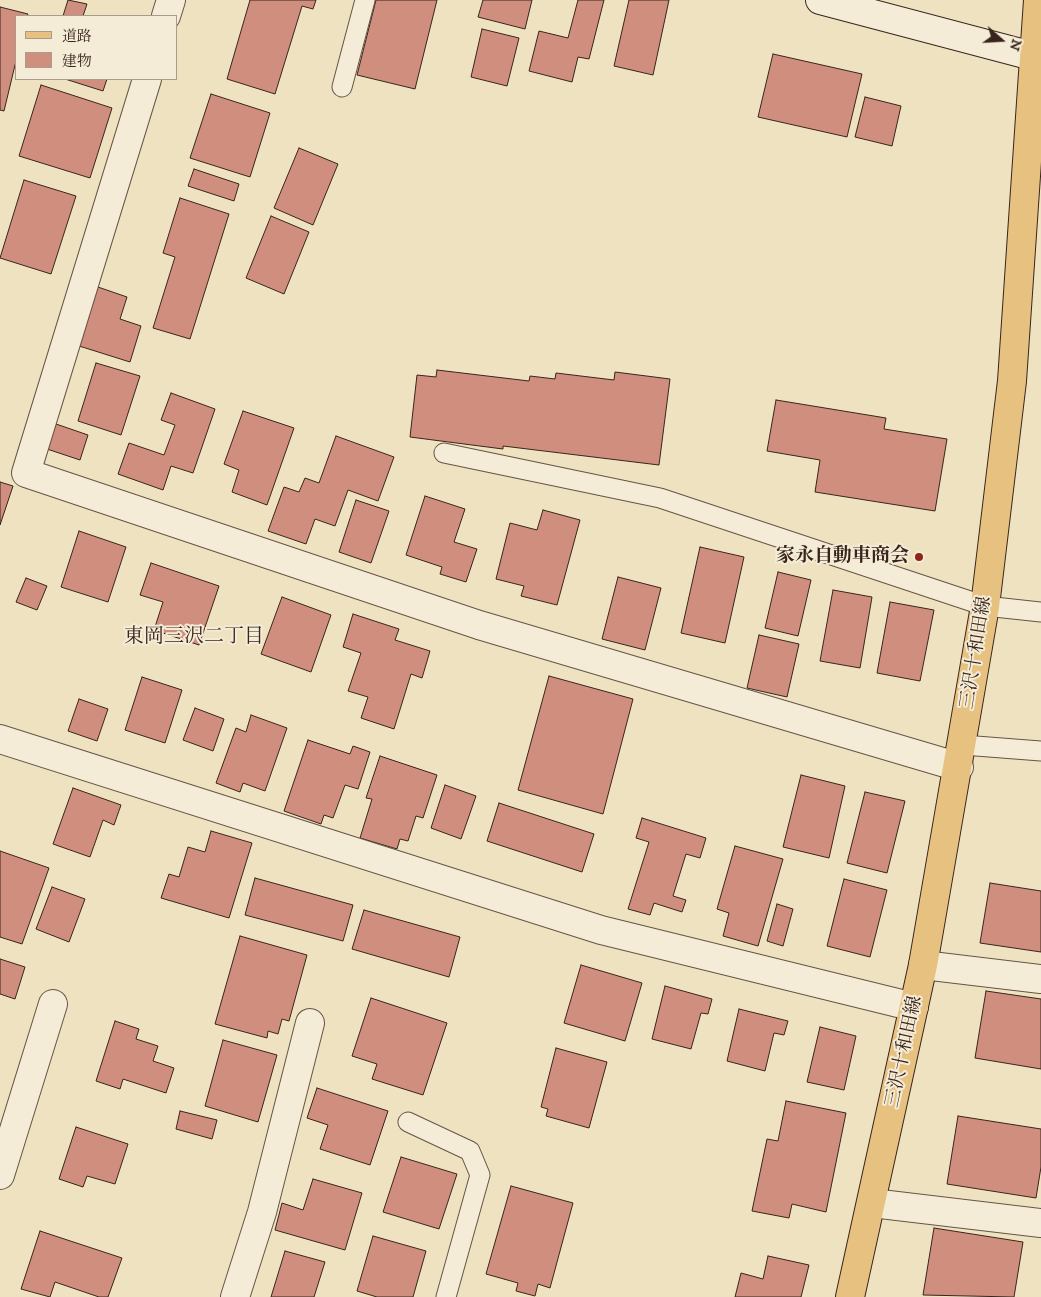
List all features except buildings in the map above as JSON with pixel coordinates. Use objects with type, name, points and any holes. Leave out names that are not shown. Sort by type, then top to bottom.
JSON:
[{"type":"main road","name":"三沢十和田線","points":[[850,1297],[923,965],[986,606],[1012,381],[1035,136],[1038,0]]},
{"type":"street","points":[[166,15],[172,0]]},
{"type":"street","points":[[820,0],[1036,57]]},
{"type":"street","points":[[147,80],[26,473],[479,625],[961,756]]},
{"type":"street","points":[[0,739],[601,930],[914,1007]]},
{"type":"street","points":[[923,965],[1041,980]]},
{"type":"street","points":[[0,1175],[53,1004]]},
{"type":"street","points":[[235,1297],[262,1212],[310,1023]]},
{"type":"street","points":[[872,1203],[1041,1223]]},
{"type":"lane","points":[[342,87],[364,0]]},
{"type":"lane","points":[[444,453],[660,498],[986,606],[1041,612]]},
{"type":"lane","points":[[961,756],[1041,751]]},
{"type":"lane","points":[[408,1122],[470,1151],[480,1175],[446,1297]]},
{"type":"place","name":"家永自動車商会","points":[[919,557]]},
{"type":"district","name":"東岡三沢二丁目","points":[[194,638]]}]
